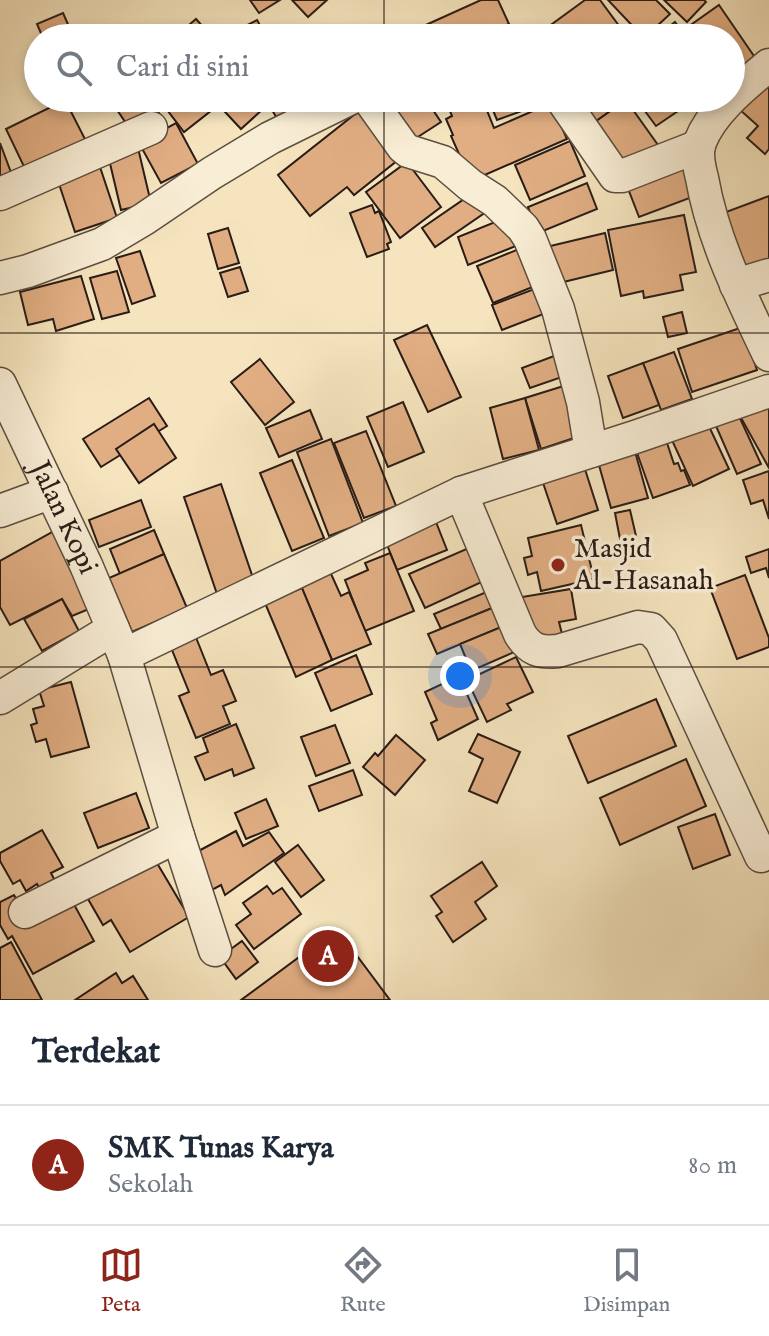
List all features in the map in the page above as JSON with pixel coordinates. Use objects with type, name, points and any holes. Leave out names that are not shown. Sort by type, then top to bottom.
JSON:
[{"type":"street","points":[[745,87],[769,65]]},
{"type":"street","points":[[0,278],[102,244],[270,138],[323,112]]},
{"type":"street","points":[[378,112],[403,147],[443,162],[495,201],[530,239],[558,309],[583,402],[591,451]]},
{"type":"street","points":[[571,112],[615,176],[699,146]]},
{"type":"street","points":[[720,112],[699,146],[698,159],[707,204],[736,285],[769,355]]},
{"type":"street","points":[[0,194],[151,128]]},
{"type":"street","points":[[736,285],[769,275]]},
{"type":"street","name":"Jalan Kopi","points":[[0,384],[86,565],[118,642],[215,950]]},
{"type":"street","points":[[0,698],[118,642],[461,493],[769,391]]},
{"type":"street","points":[[0,511],[52,492]]},
{"type":"street","points":[[461,493],[520,634],[535,650],[558,651],[638,627],[651,629],[661,640],[761,856]]},
{"type":"street","points":[[25,912],[178,836]]},
{"type":"building","points":[[250,0],[280,0],[259,13]]},
{"type":"building","points":[[292,0],[327,0],[308,17]]},
{"type":"building","points":[[481,0],[498,0],[509,24],[428,24]]},
{"type":"building","points":[[585,0],[600,0],[618,24],[552,24]]},
{"type":"building","points":[[608,0],[656,0],[670,14],[659,24],[631,24]]},
{"type":"building","points":[[664,0],[704,0],[706,2],[687,22]]},
{"type":"building","points":[[719,5],[732,24],[692,24]]},
{"type":"building","points":[[63,13],[68,24],[37,24]]},
{"type":"building","points":[[745,43],[756,59],[745,67]]},
{"type":"building","points":[[763,82],[769,88],[769,149],[765,154],[747,138],[758,126],[742,112],[745,112],[745,102]]},
{"type":"building","points":[[41,112],[71,112],[88,145],[28,175],[6,129]]},
{"type":"building","points":[[118,112],[159,113],[132,132]]},
{"type":"building","points":[[169,112],[209,112],[184,132]]},
{"type":"building","points":[[225,112],[260,112],[241,129]]},
{"type":"building","points":[[273,112],[304,112],[281,125]]},
{"type":"building","points":[[358,112],[368,112],[403,156],[354,195],[347,187],[310,216],[278,175]]},
{"type":"building","points":[[385,112],[434,112],[441,122],[407,144]]},
{"type":"building","points":[[450,112],[488,112],[494,128],[530,112],[555,112],[567,139],[471,181],[446,119],[452,116]]},
{"type":"building","points":[[494,112],[519,112],[497,120]]},
{"type":"building","points":[[574,112],[609,112],[585,129]]},
{"type":"building","points":[[609,112],[635,112],[658,145],[617,174],[585,129]]},
{"type":"building","points":[[646,112],[677,112],[656,126]]},
{"type":"building","points":[[176,123],[198,164],[161,183],[139,143]]},
{"type":"building","points":[[570,141],[585,176],[530,200],[515,165]]},
{"type":"building","points":[[0,143],[16,186],[0,192]]},
{"type":"building","points":[[138,148],[151,203],[121,210],[108,155]]},
{"type":"building","points":[[680,157],[695,196],[639,217],[624,178]]},
{"type":"building","points":[[98,161],[117,218],[75,232],[56,175]]},
{"type":"building","points":[[407,162],[441,207],[400,238],[366,192]]},
{"type":"building","points":[[587,183],[597,209],[538,233],[528,207]]},
{"type":"building","points":[[473,193],[486,212],[435,247],[422,228]]},
{"type":"building","points":[[769,196],[769,262],[739,273],[718,215]]},
{"type":"building","points":[[372,205],[375,213],[379,211],[391,242],[387,244],[389,249],[367,257],[350,213]]},
{"type":"building","points":[[684,215],[696,272],[680,275],[683,290],[644,298],[643,291],[621,296],[608,230]]},
{"type":"building","points":[[505,218],[516,246],[468,265],[458,237]]},
{"type":"building","points":[[228,228],[239,263],[218,269],[208,234]]},
{"type":"building","points":[[605,233],[613,270],[551,285],[542,248]]},
{"type":"building","points":[[529,245],[545,282],[493,303],[477,266]]},
{"type":"building","points":[[140,251],[155,296],[132,304],[116,258]]},
{"type":"building","points":[[240,267],[248,291],[228,297],[220,273]]},
{"type":"building","points":[[117,271],[129,312],[102,319],[90,278]]},
{"type":"building","points":[[81,276],[94,319],[56,331],[53,319],[28,325],[20,292]]},
{"type":"building","points":[[545,285],[554,310],[502,330],[492,305]]},
{"type":"building","points":[[682,312],[687,333],[668,337],[663,317]]},
{"type":"building","points":[[427,325],[461,397],[428,412],[394,340]]},
{"type":"building","points":[[743,327],[757,370],[692,392],[678,349]]},
{"type":"building","points":[[674,352],[692,399],[661,410],[643,363]]},
{"type":"building","points":[[554,356],[562,377],[530,388],[522,368]]},
{"type":"building","points":[[260,359],[294,402],[265,425],[231,382]]},
{"type":"building","points":[[643,363],[659,405],[623,418],[608,376]]},
{"type":"building","points":[[570,384],[586,434],[541,449],[525,398]]},
{"type":"building","points":[[149,398],[167,426],[101,467],[83,439]]},
{"type":"building","points":[[525,398],[539,450],[503,459],[490,408]]},
{"type":"building","points":[[769,400],[769,468],[740,416]]},
{"type":"building","points":[[403,402],[424,452],[388,467],[367,417]]},
{"type":"building","points":[[310,410],[322,439],[279,457],[266,428]]},
{"type":"building","points":[[739,416],[761,464],[737,474],[716,426]]},
{"type":"building","points":[[707,422],[729,469],[693,486],[671,438]]},
{"type":"building","points":[[154,424],[176,458],[139,483],[116,449]]},
{"type":"building","points":[[366,431],[396,506],[364,518],[334,443]]},
{"type":"building","points":[[331,439],[363,523],[329,536],[297,452]]},
{"type":"building","points":[[666,440],[674,464],[678,463],[681,471],[684,470],[690,485],[653,498],[636,450]]},
{"type":"building","points":[[634,448],[648,498],[611,508],[597,458]]},
{"type":"building","points":[[292,460],[324,538],[292,551],[260,473]]},
{"type":"building","points":[[583,463],[598,510],[557,524],[541,477]]},
{"type":"building","points":[[769,471],[769,519],[763,500],[751,504],[743,480]]},
{"type":"building","points":[[221,484],[254,581],[217,594],[184,497]]},
{"type":"building","points":[[141,500],[151,527],[99,547],[89,520]]},
{"type":"building","points":[[630,510],[636,536],[620,539],[615,513]]},
{"type":"building","points":[[434,517],[447,550],[397,570],[384,537]]},
{"type":"building","name":"Masjid Al-Hasanah","points":[[581,525],[594,579],[541,591],[537,572],[528,575],[524,558],[532,556],[528,538]]},
{"type":"building","points":[[56,530],[89,609],[72,616],[62,599],[10,625],[0,607],[0,561]]},
{"type":"building","points":[[154,530],[164,554],[120,574],[110,549]]},
{"type":"building","points":[[471,547],[486,580],[425,608],[409,574]]},
{"type":"building","points":[[769,549],[769,578],[766,568],[751,573],[746,557]]},
{"type":"building","points":[[390,553],[414,611],[365,631],[345,580],[368,570],[365,563]]},
{"type":"building","points":[[164,554],[187,608],[132,632],[109,578]]},
{"type":"building","points":[[327,565],[341,596],[349,592],[371,644],[332,660],[297,577]]},
{"type":"building","points":[[745,575],[769,638],[769,647],[737,659],[710,588]]},
{"type":"building","points":[[302,588],[332,660],[296,677],[265,603]]},
{"type":"building","points":[[496,588],[502,604],[441,629],[434,614]]},
{"type":"building","points":[[571,589],[576,619],[559,622],[563,638],[535,644],[516,598]]},
{"type":"building","points":[[62,599],[79,631],[42,651],[24,619]]},
{"type":"building","points":[[502,604],[511,623],[437,654],[428,634]]},
{"type":"building","points":[[511,623],[521,649],[471,671],[460,644]]},
{"type":"building","points":[[195,635],[211,675],[223,670],[236,701],[223,706],[230,724],[196,738],[179,696],[189,692],[170,645]]},
{"type":"building","points":[[356,655],[372,694],[331,711],[315,673]]},
{"type":"building","points":[[516,657],[533,692],[507,704],[511,710],[487,722],[467,680]]},
{"type":"building","points":[[459,676],[478,719],[438,740],[431,723],[437,720],[425,692]]},
{"type":"building","points":[[71,682],[89,747],[51,757],[46,739],[36,742],[31,725],[37,723],[33,709],[44,706],[39,690]]},
{"type":"building","points":[[656,699],[676,746],[588,783],[568,736]]},
{"type":"building","points":[[236,724],[254,768],[234,776],[232,769],[205,780],[195,757],[208,752],[203,738]]},
{"type":"building","points":[[335,725],[350,763],[316,776],[301,737]]},
{"type":"building","points":[[478,734],[520,752],[497,803],[469,791],[483,759],[469,752]]},
{"type":"building","points":[[396,735],[425,760],[395,795],[363,767],[375,753],[378,756]]},
{"type":"building","points":[[686,759],[706,806],[620,845],[600,798]]},
{"type":"building","points":[[353,770],[362,795],[319,811],[309,786]]},
{"type":"building","points":[[136,793],[149,828],[98,848],[84,813]]},
{"type":"building","points":[[266,799],[278,826],[246,839],[235,813]]},
{"type":"building","points":[[715,814],[730,855],[693,869],[678,827]]},
{"type":"building","points":[[42,830],[63,867],[51,873],[58,887],[43,895],[37,884],[26,891],[20,880],[13,884],[0,861],[0,853]]},
{"type":"building","points":[[236,831],[243,846],[269,832],[284,853],[225,895],[221,885],[210,891],[191,855]]},
{"type":"building","points":[[298,845],[324,880],[301,897],[275,862]]},
{"type":"building","points":[[151,853],[189,917],[130,952],[111,920],[103,925],[84,892]]},
{"type":"building","points":[[482,862],[497,886],[475,902],[486,919],[453,942],[436,916],[442,912],[431,896]]},
{"type":"building","points":[[267,886],[273,894],[282,888],[301,914],[254,949],[236,925],[251,914],[243,903]]},
{"type":"building","points":[[14,895],[28,920],[70,897],[94,941],[33,974],[12,936],[8,939],[0,925],[0,902]]},
{"type":"building","points":[[337,929],[390,1000],[241,1000]]},
{"type":"building","points":[[242,941],[258,962],[236,979],[220,957]]},
{"type":"building","points":[[11,942],[42,1000],[0,1000],[0,948]]},
{"type":"building","points":[[116,973],[122,983],[133,976],[148,1000],[75,1000]]},
{"type":"place","name":"Masjid Al-Hasanah","points":[[558,565]]},
{"type":"place","name":"SMK Tunas Karya","points":[[328,956]]}]
